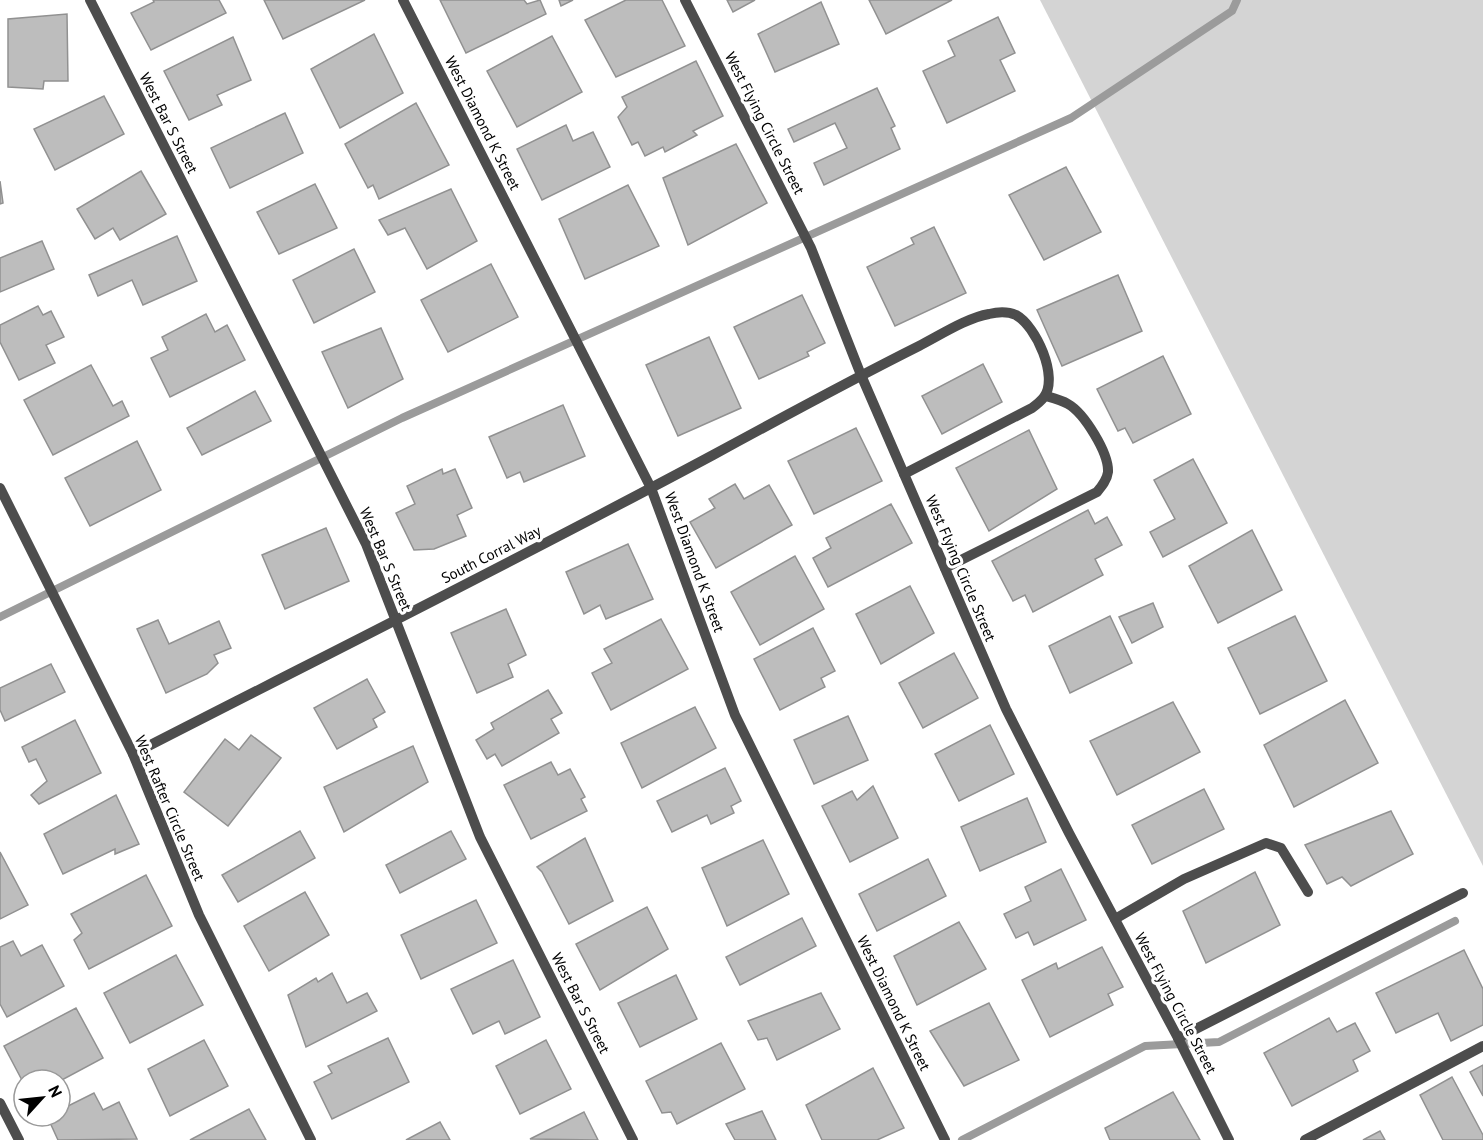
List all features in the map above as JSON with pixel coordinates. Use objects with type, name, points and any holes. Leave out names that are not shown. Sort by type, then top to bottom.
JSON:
[{"type":"street","name":"West Bar S Street","points":[[90,0],[366,544],[480,837],[633,1140]]},
{"type":"street","name":"West Diamond K Street","points":[[404,0],[651,488],[735,715],[945,1140]]},
{"type":"street","name":"West Flying Circle Street","points":[[685,0],[811,248],[861,375],[1006,709],[1229,1140]]},
{"type":"street","name":"South Corral Way","points":[[132,754],[395,621],[651,488],[861,375],[984,314],[1000,312],[1015,315],[1028,325],[1044,355],[1050,375],[1046,396]]},
{"type":"street","points":[[904,474],[1032,408],[1046,396],[1070,404],[1083,417],[1106,460],[1108,472],[1105,482],[1097,492],[945,568]]},
{"type":"street","name":"West Rafter Circle Street","points":[[0,488],[132,754],[199,915],[311,1140]]},
{"type":"street","points":[[1115,920],[1184,879],[1266,843],[1281,848],[1308,892]]},
{"type":"street","points":[[1178,1038],[1463,893]]},
{"type":"street","points":[[1305,1140],[1483,1046]]},
{"type":"street","points":[[0,1103],[19,1140]]},
{"type":"shaded area","points":[[1040,0],[1483,0],[1483,866]]},
{"type":"building","points":[[153,0],[219,0],[226,13],[151,50],[131,13],[154,2]]},
{"type":"building","points":[[264,0],[365,0],[283,39]]},
{"type":"building","points":[[440,0],[524,0],[527,4],[540,0],[546,14],[466,53]]},
{"type":"building","points":[[559,0],[573,0],[561,6]]},
{"type":"building","points":[[626,0],[662,0],[685,46],[616,77],[585,20]]},
{"type":"building","points":[[727,0],[755,0],[733,12]]},
{"type":"building","points":[[869,0],[952,0],[886,34]]},
{"type":"building","points":[[821,2],[839,44],[775,72],[758,34]]},
{"type":"building","points":[[67,14],[68,81],[44,81],[43,89],[8,87],[8,19]]},
{"type":"building","points":[[998,17],[1015,53],[1000,60],[1015,91],[947,123],[923,71],[955,56],[948,41]]},
{"type":"building","points":[[374,34],[403,93],[340,128],[311,69]]},
{"type":"building","points":[[552,36],[582,92],[517,127],[487,71]]},
{"type":"building","points":[[233,37],[251,80],[217,95],[222,105],[189,120],[164,71]]},
{"type":"building","points":[[696,61],[723,116],[693,131],[697,135],[665,152],[663,147],[645,156],[638,142],[632,145],[618,117],[627,107],[622,97]]},
{"type":"building","points":[[877,88],[895,126],[891,128],[900,149],[824,185],[814,163],[847,148],[835,123],[794,142],[788,129]]},
{"type":"building","points":[[104,96],[124,134],[55,170],[34,129]]},
{"type":"building","points":[[416,103],[449,165],[379,199],[373,185],[368,188],[345,144]]},
{"type":"building","points":[[285,113],[303,153],[230,188],[211,148]]},
{"type":"building","points":[[566,125],[573,141],[593,132],[610,167],[542,200],[517,149]]},
{"type":"building","points":[[736,144],[767,203],[688,245],[663,178]]},
{"type":"building","points":[[1066,167],[1101,232],[1044,260],[1009,195]]},
{"type":"building","points":[[141,171],[166,214],[120,240],[113,228],[95,239],[77,209]]},
{"type":"building","points":[[0,181],[3,203],[0,204]]},
{"type":"building","points":[[315,184],[337,228],[279,254],[257,212]]},
{"type":"building","points":[[628,185],[659,246],[585,279],[559,219]]},
{"type":"building","points":[[451,189],[477,241],[427,269],[405,228],[388,235],[379,220]]},
{"type":"building","points":[[934,227],[966,293],[895,326],[867,267],[914,244],[911,238]]},
{"type":"building","points":[[177,236],[197,281],[143,305],[132,280],[98,296],[89,275]]},
{"type":"building","points":[[42,241],[54,269],[0,292],[0,258]]},
{"type":"building","points":[[354,249],[375,292],[314,323],[293,280]]},
{"type":"building","points":[[491,264],[518,317],[448,352],[421,300]]},
{"type":"building","points":[[1118,275],[1142,331],[1062,366],[1037,310]]},
{"type":"building","points":[[802,295],[825,343],[807,352],[809,356],[759,379],[734,327]]},
{"type":"building","points":[[38,306],[43,315],[51,311],[64,337],[46,345],[55,363],[19,380],[0,342],[0,325]]},
{"type":"building","points":[[206,314],[215,332],[227,325],[245,360],[170,397],[151,358],[168,350],[162,337]]},
{"type":"building","points":[[381,328],[403,379],[348,408],[322,352]]},
{"type":"building","points":[[709,337],[741,408],[678,436],[646,365]]},
{"type":"building","points":[[1163,356],[1191,414],[1133,443],[1125,428],[1118,431],[1097,389]]},
{"type":"building","points":[[983,364],[1002,402],[942,434],[922,396]]},
{"type":"building","points":[[91,365],[113,406],[122,401],[129,416],[53,455],[24,400]]},
{"type":"building","points":[[255,391],[271,421],[202,455],[187,428]]},
{"type":"building","points":[[563,405],[585,456],[524,482],[520,472],[507,478],[489,437]]},
{"type":"building","points":[[856,428],[882,481],[814,514],[788,461]]},
{"type":"building","points":[[1029,430],[1057,489],[989,531],[956,468]]},
{"type":"building","points":[[137,441],[161,490],[90,526],[65,478]]},
{"type":"building","points":[[1193,459],[1227,523],[1163,557],[1150,532],[1175,519],[1154,480]]},
{"type":"building","points":[[442,469],[443,474],[455,469],[472,508],[457,515],[466,536],[434,549],[414,550],[396,513],[415,504],[407,486]]},
{"type":"building","points":[[735,484],[744,499],[769,485],[792,525],[716,568],[690,522],[715,508],[709,499]]},
{"type":"building","points":[[891,504],[912,543],[828,587],[813,558],[831,548],[826,538]]},
{"type":"building","points":[[1088,510],[1095,524],[1107,517],[1122,545],[1095,559],[1103,575],[1033,612],[1025,595],[1013,601],[992,561]]},
{"type":"building","points":[[326,528],[349,581],[285,609],[262,555]]},
{"type":"building","points":[[1252,530],[1282,590],[1218,623],[1189,566]]},
{"type":"building","points":[[628,544],[653,599],[606,619],[600,605],[584,614],[566,572]]},
{"type":"building","points":[[795,556],[824,609],[760,645],[731,592]]},
{"type":"building","points":[[910,586],[934,633],[881,664],[856,614]]},
{"type":"building","points":[[1153,603],[1163,627],[1132,643],[1119,617]]},
{"type":"building","points":[[506,609],[526,655],[508,664],[513,677],[477,693],[451,633]]},
{"type":"building","points":[[1110,616],[1132,663],[1070,693],[1049,646]]},
{"type":"building","points":[[1295,616],[1327,681],[1260,714],[1228,648]]},
{"type":"building","points":[[661,619],[688,669],[611,710],[592,673],[612,663],[604,649]]},
{"type":"building","points":[[158,620],[169,644],[219,621],[231,648],[214,655],[218,663],[207,674],[166,693],[137,629]]},
{"type":"building","points":[[813,628],[835,671],[821,678],[825,687],[780,710],[754,659]]},
{"type":"building","points":[[954,653],[978,698],[923,728],[899,683]]},
{"type":"building","points":[[51,664],[65,692],[5,721],[0,710],[0,688]]},
{"type":"building","points":[[367,679],[385,712],[373,719],[377,727],[337,749],[314,708]]},
{"type":"building","points":[[548,690],[562,713],[551,719],[559,733],[502,766],[495,754],[487,759],[476,740],[494,729],[491,723]]},
{"type":"building","points":[[1345,700],[1378,763],[1294,807],[1264,745]]},
{"type":"building","points":[[1173,702],[1200,752],[1117,795],[1090,741]]},
{"type":"building","points":[[695,707],[716,748],[642,788],[621,743]]},
{"type":"building","points":[[848,716],[868,760],[814,784],[794,740]]},
{"type":"building","points":[[75,720],[101,773],[39,804],[31,795],[47,781],[36,759],[29,762],[22,747]]},
{"type":"building","points":[[990,725],[1014,774],[959,801],[935,754]]},
{"type":"building","points":[[251,735],[281,758],[228,826],[184,792],[225,739],[239,750]]},
{"type":"building","points":[[413,746],[428,782],[344,832],[324,787]]},
{"type":"building","points":[[551,762],[558,775],[570,769],[585,797],[581,799],[587,811],[531,839],[504,785]]},
{"type":"building","points":[[725,768],[741,801],[731,806],[734,813],[711,824],[707,815],[672,832],[657,801]]},
{"type":"building","points":[[873,786],[898,838],[850,862],[822,806],[852,791],[857,800]]},
{"type":"building","points":[[1204,789],[1224,829],[1152,864],[1132,825]]},
{"type":"building","points":[[116,795],[139,844],[115,854],[115,849],[63,874],[44,834]]},
{"type":"building","points":[[1027,798],[1046,842],[980,871],[961,827]]},
{"type":"building","points":[[1391,811],[1413,854],[1351,886],[1342,877],[1327,884],[1305,845]]},
{"type":"building","points":[[300,831],[315,858],[238,902],[222,875]]},
{"type":"building","points":[[451,831],[466,859],[400,893],[386,865]]},
{"type":"building","points":[[585,838],[613,901],[569,924],[542,872],[537,867]]},
{"type":"building","points":[[763,840],[789,894],[727,926],[702,868]]},
{"type":"building","points":[[0,852],[28,905],[0,919]]},
{"type":"building","points":[[928,859],[946,896],[877,931],[859,894]]},
{"type":"building","points":[[1061,869],[1086,920],[1034,945],[1028,932],[1016,938],[1004,914],[1031,901],[1025,887]]},
{"type":"building","points":[[1255,872],[1280,925],[1206,963],[1183,911]]},
{"type":"building","points":[[146,875],[172,926],[89,969],[74,940],[82,933],[71,914]]},
{"type":"building","points":[[305,892],[329,935],[269,971],[244,926]]},
{"type":"building","points":[[476,900],[497,943],[421,979],[401,935]]},
{"type":"building","points":[[647,907],[668,949],[600,990],[576,944]]},
{"type":"building","points":[[802,918],[816,946],[740,985],[726,957]]},
{"type":"building","points":[[959,922],[986,969],[917,1005],[894,956]]},
{"type":"building","points":[[13,941],[21,956],[42,945],[64,986],[7,1017],[0,1004],[0,947]]},
{"type":"building","points":[[1102,947],[1123,987],[1108,994],[1113,1005],[1050,1037],[1022,980],[1056,963],[1058,969]]},
{"type":"building","points":[[1464,950],[1483,989],[1483,1025],[1451,1041],[1438,1013],[1396,1033],[1376,993]]},
{"type":"building","points":[[176,955],[203,1005],[130,1043],[104,993]]},
{"type":"building","points":[[513,960],[540,1017],[505,1034],[499,1021],[473,1034],[451,989]]},
{"type":"building","points":[[332,973],[347,1003],[367,993],[377,1011],[306,1047],[288,995],[316,978],[318,982]]},
{"type":"building","points":[[676,975],[697,1019],[640,1047],[618,1003]]},
{"type":"building","points":[[821,993],[840,1029],[777,1060],[767,1038],[758,1040],[748,1021]]},
{"type":"building","points":[[989,1003],[1019,1060],[964,1086],[930,1031]]},
{"type":"building","points":[[76,1008],[103,1058],[72,1075],[72,1068],[16,1068],[4,1046]]},
{"type":"building","points":[[1329,1018],[1337,1032],[1355,1023],[1370,1051],[1353,1060],[1358,1071],[1292,1106],[1264,1053]]},
{"type":"building","points":[[388,1038],[409,1082],[332,1119],[314,1082],[332,1073],[328,1066]]},
{"type":"building","points":[[204,1040],[228,1086],[170,1116],[148,1069]]},
{"type":"building","points":[[546,1040],[571,1089],[520,1114],[496,1066]]},
{"type":"building","points":[[721,1043],[745,1089],[677,1124],[671,1112],[662,1113],[646,1081]]},
{"type":"building","points":[[1483,1065],[1483,1096],[1470,1072]]},
{"type":"building","points":[[873,1068],[904,1128],[877,1140],[822,1140],[806,1105]]},
{"type":"building","points":[[1452,1077],[1483,1135],[1483,1140],[1443,1140],[1420,1095]]},
{"type":"building","points":[[1173,1092],[1200,1140],[1110,1140],[1105,1128]]},
{"type":"building","points":[[94,1093],[103,1110],[119,1102],[137,1139],[58,1140],[52,1128],[72,1128],[72,1104]]},
{"type":"building","points":[[249,1109],[266,1140],[190,1140]]},
{"type":"building","points":[[762,1111],[776,1140],[735,1140],[726,1124]]},
{"type":"building","points":[[584,1112],[598,1140],[530,1139]]},
{"type":"building","points":[[440,1122],[450,1140],[406,1140]]},
{"type":"building","points":[[1380,1131],[1385,1140],[1363,1140]]},
{"type":"waterway","points":[[0,617],[402,418],[1071,118],[1232,11],[1237,0]]},
{"type":"waterway","points":[[962,1140],[1145,1046],[1219,1042],[1455,921]]}]
